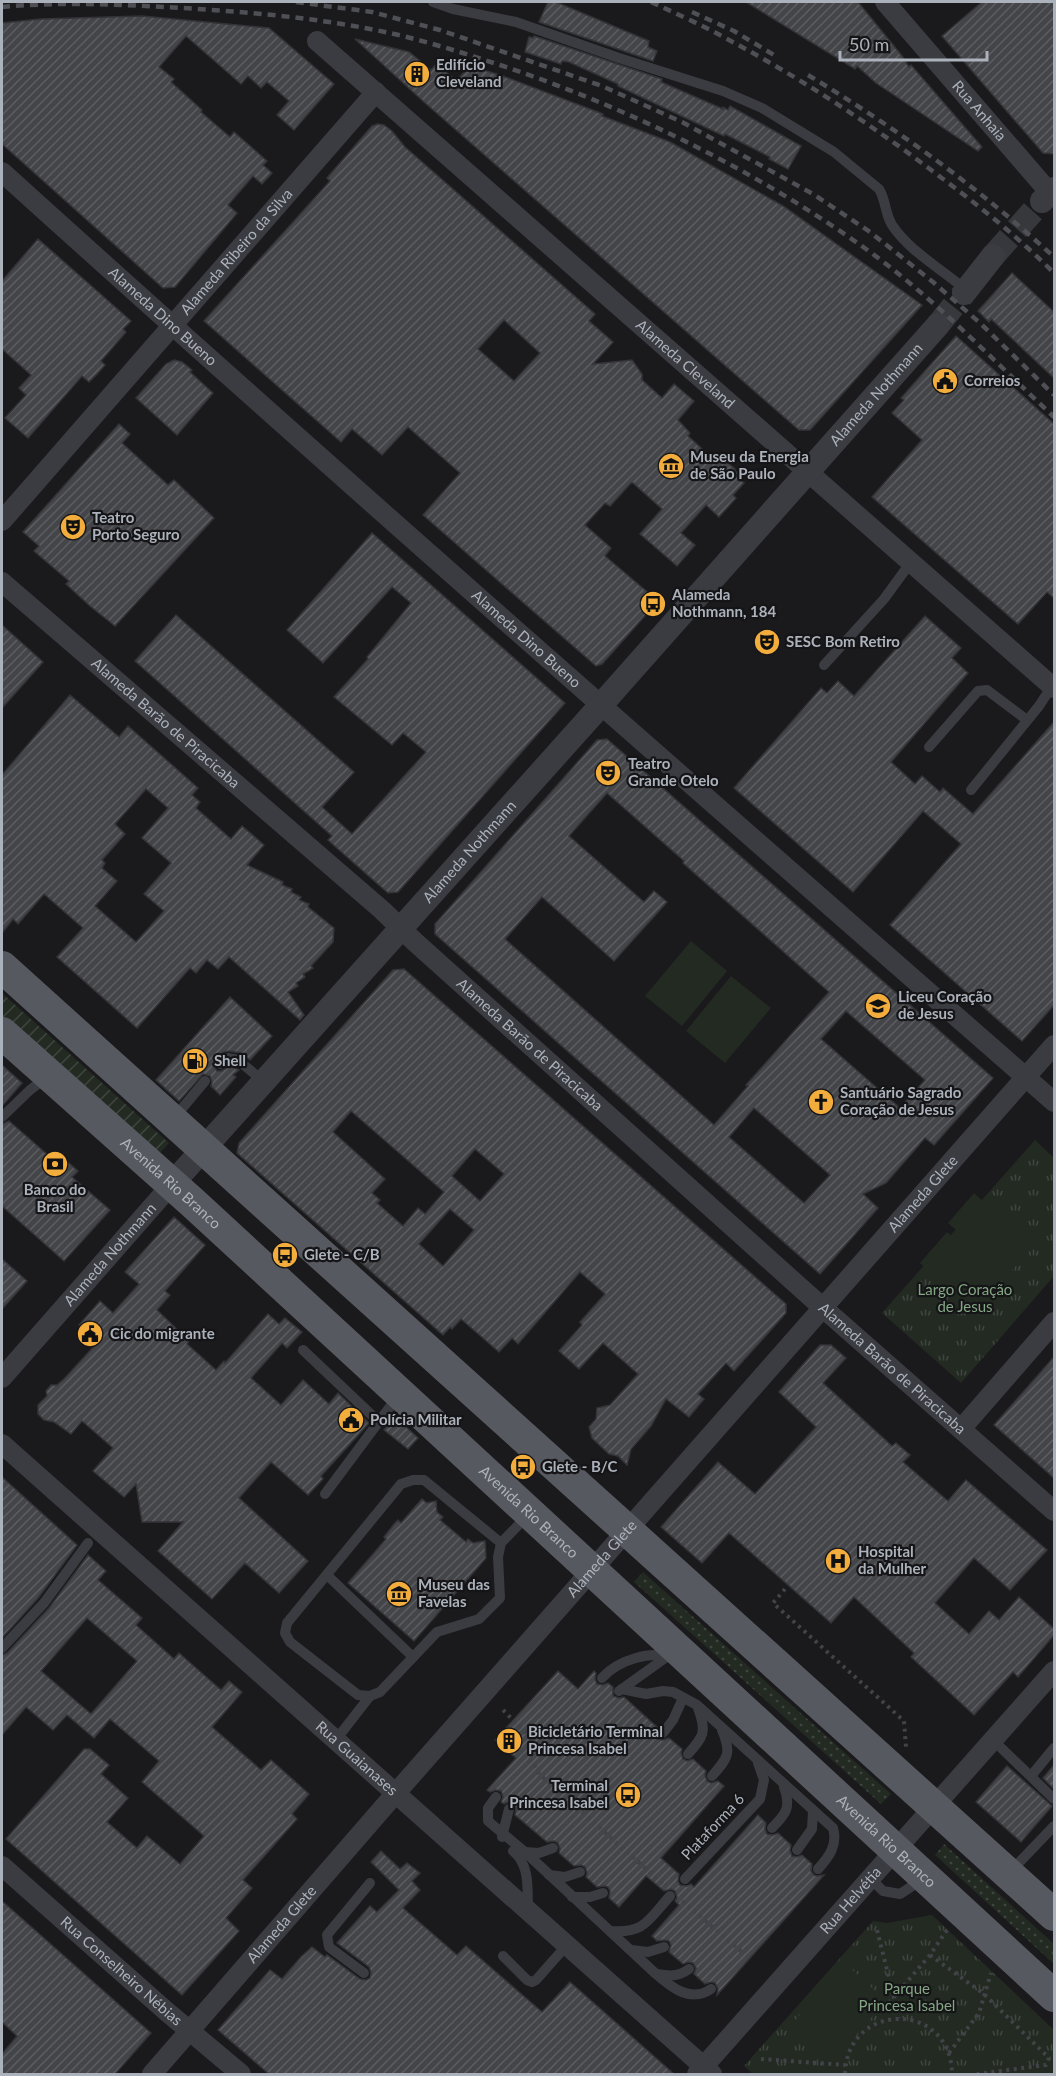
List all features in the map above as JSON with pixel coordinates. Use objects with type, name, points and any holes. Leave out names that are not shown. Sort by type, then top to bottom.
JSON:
[{"type":"main road","points":[[2,967],[1054,1914]]},
{"type":"main road","name":"Avenida Rio Branco","points":[[2,1033],[172,1184],[1054,1996]]},
{"type":"street","name":"Rua Anhaia","points":[[885,2],[1049,194]]},
{"type":"street","name":"Alameda Cleveland","points":[[317,41],[1053,687]]},
{"type":"street","name":"Alameda Ribeiro da Silva","points":[[2,521],[376,92]]},
{"type":"street","name":"Alameda Dino Bueno","points":[[2,172],[172,326],[1054,1102]]},
{"type":"street","points":[[965,291],[993,256]]},
{"type":"street","name":"Alameda Nothmann","points":[[2,1378],[204,1148],[938,325]]},
{"type":"street","name":"Alameda Barão de Piracicaba","points":[[2,582],[382,910],[822,1307],[1054,1511]]},
{"type":"street","name":"Alameda Glete","points":[[152,2074],[395,1794],[1054,1045]]},
{"type":"street","points":[[961,1428],[1054,1322]]},
{"type":"street","name":"Rua Guaianases","points":[[2,1444],[94,1537],[335,1741],[704,2072]]},
{"type":"street","name":"Rua Helvétia","points":[[704,2072],[870,1878],[1054,1671]]},
{"type":"street","name":"Rua Conselheiro Nébias","points":[[2,1866],[241,2074]]},
{"type":"lane","points":[[433,2],[453,9],[516,22],[723,92],[762,108],[834,152],[879,189],[891,223],[916,251],[965,291]]},
{"type":"lane","points":[[824,665],[884,599],[911,562]]},
{"type":"lane","points":[[971,790],[1053,687]]},
{"type":"lane","points":[[929,747],[978,691],[987,690],[1027,720]]},
{"type":"lane","points":[[220,1064],[228,1058],[238,1060],[263,1082]]},
{"type":"lane","points":[[2,1117],[49,1075]]},
{"type":"lane","points":[[173,1120],[205,1081]]},
{"type":"lane","points":[[303,1350],[379,1422]]},
{"type":"lane","points":[[325,1494],[399,1393]]},
{"type":"lane","points":[[501,1543],[424,1480],[413,1480],[401,1484],[287,1623],[285,1633],[290,1642],[358,1695],[370,1696],[380,1692],[437,1632],[479,1619],[500,1598],[498,1557],[501,1543],[530,1513]]},
{"type":"lane","points":[[2,1648],[44,1602],[94,1537]]},
{"type":"lane","points":[[327,1575],[413,1657]]},
{"type":"lane","points":[[602,1678],[610,1669],[646,1656],[668,1656],[702,1671]]},
{"type":"lane","points":[[668,1656],[620,1690],[646,1695],[663,1691],[673,1692],[697,1705],[833,1828],[835,1843],[829,1857],[818,1869]]},
{"type":"lane","points":[[335,1741],[370,1696]]},
{"type":"lane","points":[[663,1732],[674,1720],[683,1698]]},
{"type":"lane","points":[[688,1754],[700,1741],[704,1732],[704,1724],[697,1705]]},
{"type":"lane","points":[[712,1776],[727,1755],[728,1745],[720,1727]]},
{"type":"lane","points":[[993,1740],[1054,1799]]},
{"type":"lane","points":[[1031,1776],[1054,1749]]},
{"type":"lane","name":"Plataforma 6","points":[[685,1879],[760,1799],[764,1780],[757,1760]]},
{"type":"lane","points":[[772,1828],[787,1808],[788,1799],[783,1784]]},
{"type":"lane","points":[[496,1797],[488,1808],[488,1821],[525,1852],[656,1974],[679,1991],[692,1995],[711,1989]]},
{"type":"lane","points":[[508,1809],[502,1832],[503,1842],[522,1858],[527,1874],[528,1912]]},
{"type":"lane","points":[[796,1850],[812,1830],[813,1811]]},
{"type":"lane","points":[[1009,1874],[1054,1826]]},
{"type":"lane","points":[[525,1852],[539,1853],[553,1848]]},
{"type":"lane","points":[[549,1875],[565,1877],[580,1872]]},
{"type":"lane","points":[[870,1878],[883,1891],[900,1894],[925,1877]]},
{"type":"lane","points":[[364,1973],[329,1947],[327,1935],[370,1883]]},
{"type":"lane","points":[[572,1897],[590,1897],[603,1893]]},
{"type":"lane","points":[[609,1931],[626,1932],[641,1927],[672,1894]]},
{"type":"lane","points":[[503,1956],[527,1980],[532,1982],[566,1946]]},
{"type":"lane","points":[[631,1950],[648,1952],[664,1947]]},
{"type":"lane","points":[[656,1974],[680,1975],[689,1969]]},
{"type":"path","points":[[785,1588],[773,1603],[904,1721],[906,1750]]},
{"type":"path","points":[[503,1710],[530,1737],[530,1759],[540,1775],[672,1894],[742,1953]]},
{"type":"path","points":[[894,1997],[930,1955],[961,1909]]},
{"type":"path","points":[[877,1930],[899,2018]]},
{"type":"path","points":[[949,2053],[979,2013],[998,1943]]},
{"type":"path","points":[[930,1955],[984,1994],[1049,2058],[1047,2065],[977,2074]]},
{"type":"path","points":[[845,2074],[852,2047],[863,2031],[886,2020],[899,2018],[912,2020],[929,2028],[943,2041],[949,2053],[952,2074]]},
{"type":"path","points":[[761,2059],[846,2065]]},
{"type":"green space","points":[[691,941],[727,971],[682,1026],[645,996]]},
{"type":"green space","points":[[731,976],[771,1008],[725,1063],[686,1031]]},
{"type":"green space","points":[[2,993],[169,1143],[158,1155],[2,1017]]},
{"type":"green space","name":"Largo Coração de Jesus","points":[[1035,1140],[1054,1158],[1054,1276],[961,1383],[882,1313]]},
{"type":"green space","points":[[974,1193],[1034,1246],[1007,1276],[948,1223]]},
{"type":"green space","points":[[947,1232],[1005,1285],[976,1316],[920,1263]]},
{"type":"green space","points":[[643,1572],[891,1794],[881,1804],[634,1582]]},
{"type":"green space","points":[[944,1844],[1054,1944],[1054,1964],[935,1855]]},
{"type":"green space","name":"Parque Princesa Isabel","points":[[932,1915],[1054,2030],[1054,2074],[753,2074],[744,2066],[873,1921],[887,1923]]},
{"type":"green space","points":[[845,1963],[886,2001],[833,2061],[792,2024]]},
{"type":"building","points":[[548,2],[556,2],[649,41],[648,47],[657,51],[653,61],[539,22]]},
{"type":"building","points":[[746,2],[858,2],[909,67],[911,65],[982,147],[978,151],[876,83],[857,66],[855,69]]},
{"type":"building","points":[[982,2],[1054,2],[1054,154],[1043,153],[942,36]]},
{"type":"building","points":[[142,16],[269,28],[334,84],[294,130],[277,115],[289,101],[267,82],[261,88],[248,76],[241,84],[186,36],[159,67],[174,79],[171,82],[202,110],[201,112],[230,137],[234,132],[267,161],[263,165],[272,173],[262,184],[253,176],[228,205],[237,213],[175,287],[163,288],[2,144],[2,23],[41,19]]},
{"type":"building","points":[[534,36],[662,79],[661,82],[723,109],[723,107],[728,110],[730,106],[801,146],[788,169],[725,134],[724,136],[569,62],[562,61],[561,64],[525,52],[529,37]]},
{"type":"building","points":[[355,39],[409,52],[431,70],[437,63],[456,81],[470,66],[500,75],[670,142],[783,206],[922,305],[810,430],[799,430]]},
{"type":"building","points":[[384,125],[392,131],[405,147],[595,314],[589,321],[613,342],[593,364],[632,360],[642,374],[642,380],[662,398],[674,384],[694,401],[678,420],[690,433],[688,436],[710,456],[712,454],[720,461],[722,458],[735,469],[738,473],[736,476],[744,483],[733,495],[736,498],[719,517],[706,505],[681,533],[695,545],[677,566],[640,534],[662,509],[633,483],[610,506],[605,503],[585,525],[611,548],[605,556],[658,601],[602,664],[596,666],[423,515],[460,473],[408,427],[382,455],[352,429],[341,442],[204,321],[330,181],[327,178],[372,126]],"holes":[[[504,320],[540,353],[514,381],[478,349]]]},
{"type":"building","points":[[38,239],[131,321],[123,329],[126,332],[101,361],[105,365],[89,382],[82,376],[28,438],[5,418],[26,395],[19,388],[31,375],[2,349],[2,281]]},
{"type":"building","points":[[1012,273],[1054,312],[1054,378],[991,319],[989,322],[978,311]]},
{"type":"building","points":[[956,336],[1054,424],[1054,598],[1047,592],[1018,624],[872,497],[922,440],[892,413],[904,400],[901,398]]},
{"type":"building","points":[[174,360],[182,362],[192,370],[190,372],[213,393],[177,435],[136,398],[166,364]]},
{"type":"building","points":[[119,424],[130,434],[122,443],[168,485],[174,480],[214,518],[115,626],[66,584],[69,581],[34,551],[39,546],[23,532]]},
{"type":"building","points":[[372,533],[565,703],[398,892],[388,893],[328,840],[332,836],[135,661],[176,615],[354,772],[322,807],[352,834],[426,752],[403,733],[392,745],[334,697],[368,659],[367,657],[411,603],[392,587],[323,663],[287,630]]},
{"type":"building","points":[[925,616],[961,648],[952,658],[968,673],[891,762],[915,784],[922,776],[940,792],[943,788],[973,814],[1054,722],[1054,1005],[1022,1041],[890,925],[961,844],[923,811],[853,892],[734,788],[821,688],[827,693],[838,681],[854,696]]},
{"type":"building","points":[[2,625],[43,662],[2,708]]},
{"type":"building","points":[[70,695],[119,737],[128,726],[198,788],[192,795],[200,802],[196,808],[231,839],[242,826],[264,845],[247,865],[283,882],[282,885],[292,889],[291,892],[301,897],[299,900],[309,904],[308,907],[334,928],[333,942],[311,966],[313,968],[303,974],[305,977],[296,983],[298,986],[288,992],[304,1015],[300,1020],[229,957],[218,969],[207,960],[196,973],[190,968],[137,1028],[57,957],[83,928],[44,894],[18,924],[13,919],[2,933],[2,775]],"holes":[[[146,789],[168,808],[142,838],[171,863],[144,894],[164,911],[136,942],[95,906],[117,881],[102,868],[105,863],[102,860],[125,834],[115,824]]]},
{"type":"building","name":"Liceu Coração de Jesus","points":[[607,739],[993,1078],[934,1145],[925,1138],[886,1183],[863,1194],[878,1208],[820,1274],[435,934],[435,924],[597,740]],"holes":[[[607,793],[829,992],[746,1085],[748,1086],[714,1125],[505,939],[542,897],[614,961],[667,902],[654,891],[644,902],[569,836]],[[846,1011],[925,1080],[900,1108],[821,1039]],[[754,1108],[830,1175],[804,1203],[729,1137]]]},
{"type":"building","points":[[404,969],[786,1304],[786,1313],[734,1371],[726,1363],[698,1394],[704,1399],[689,1417],[666,1399],[651,1426],[631,1449],[627,1465],[618,1456],[609,1454],[592,1438],[589,1427],[596,1419],[597,1408],[610,1405],[638,1374],[603,1343],[579,1369],[559,1351],[582,1325],[580,1322],[605,1294],[580,1272],[518,1344],[512,1338],[499,1352],[461,1319],[443,1335],[237,1153],[239,1143],[393,970]],"holes":[[[351,1111],[444,1192],[425,1214],[418,1208],[403,1226],[377,1203],[380,1200],[372,1193],[385,1179],[333,1132]],[[475,1149],[504,1174],[480,1201],[452,1176]],[[450,1209],[474,1230],[443,1266],[419,1244]]]},
{"type":"building","points":[[230,997],[272,1036],[250,1060],[240,1053],[229,1051],[215,1058],[213,1065],[217,1071],[230,1066],[239,1070],[233,1075],[236,1077],[220,1095],[211,1086],[210,1076],[203,1074],[179,1101],[156,1080]]},
{"type":"building","points":[[2,1065],[22,1083],[2,1106]]},
{"type":"building","points":[[9,1121],[57,1163],[62,1157],[78,1171],[72,1177],[110,1210],[64,1261],[2,1206],[2,1124]]},
{"type":"building","points":[[174,1217],[205,1245],[165,1291],[170,1295],[157,1310],[189,1341],[187,1344],[216,1370],[224,1361],[225,1363],[268,1314],[279,1324],[285,1318],[302,1332],[287,1348],[282,1343],[251,1378],[281,1405],[303,1380],[329,1404],[338,1393],[369,1423],[321,1476],[323,1479],[308,1495],[271,1462],[239,1498],[308,1561],[279,1593],[245,1563],[212,1599],[158,1551],[183,1522],[142,1522],[136,1484],[124,1497],[93,1471],[113,1448],[82,1421],[71,1434],[54,1422],[44,1420],[38,1414],[38,1405],[47,1396],[46,1391],[51,1385],[57,1385],[64,1379],[98,1342],[79,1325],[100,1301],[113,1313],[139,1284],[125,1272]]},
{"type":"building","points":[[2,1259],[27,1281],[2,1309]]},
{"type":"building","points":[[820,1345],[831,1345],[846,1358],[823,1383],[892,1446],[896,1443],[910,1455],[903,1462],[948,1501],[966,1480],[1047,1550],[1010,1590],[974,1558],[935,1603],[969,1634],[989,1611],[999,1620],[1019,1597],[1054,1629],[1054,1635],[1018,1677],[1013,1672],[974,1715],[911,1657],[914,1653],[854,1597],[831,1623],[729,1533],[702,1563],[661,1527],[718,1462],[755,1494],[816,1427],[779,1392]]},
{"type":"building","points":[[1054,1357],[1054,1478],[994,1425]]},
{"type":"building","points":[[395,1417],[418,1438],[408,1449],[384,1430]]},
{"type":"building","points":[[2,1477],[77,1545],[38,1598],[2,1638]]},
{"type":"building","points":[[422,1499],[427,1503],[436,1501],[437,1512],[443,1517],[440,1520],[466,1542],[468,1539],[473,1543],[485,1541],[486,1558],[414,1641],[348,1583],[386,1539],[384,1537],[395,1523],[398,1520],[401,1523]]},
{"type":"building","points":[[88,1555],[106,1571],[98,1580],[142,1618],[136,1625],[174,1659],[179,1653],[221,1690],[229,1681],[242,1692],[212,1727],[261,1770],[271,1760],[309,1794],[292,1814],[297,1819],[243,1880],[252,1888],[226,1918],[239,1931],[182,1995],[6,1839],[84,1749],[90,1749],[109,1765],[101,1774],[128,1798],[107,1822],[137,1848],[147,1836],[180,1864],[204,1836],[142,1782],[159,1761],[110,1719],[94,1738],[67,1715],[53,1730],[26,1707],[2,1735],[2,1655],[7,1653],[49,1608]],"holes":[[[87,1618],[137,1661],[91,1714],[41,1671]]]},
{"type":"building","points":[[558,1671],[578,1689],[594,1671],[597,1684],[608,1683],[613,1687],[613,1696],[624,1697],[658,1728],[656,1733],[658,1739],[669,1738],[682,1749],[683,1759],[687,1761],[693,1759],[706,1771],[707,1781],[711,1783],[718,1781],[724,1786],[661,1858],[679,1874],[680,1885],[691,1884],[694,1887],[758,1815],[766,1823],[767,1834],[778,1833],[791,1845],[792,1856],[802,1855],[812,1864],[811,1871],[814,1875],[824,1875],[717,1995],[718,1989],[715,1983],[705,1984],[694,1974],[696,1968],[693,1963],[683,1964],[669,1952],[671,1945],[669,1941],[657,1941],[652,1936],[679,1905],[675,1901],[677,1897],[675,1891],[671,1889],[664,1891],[646,1876],[619,1907],[609,1898],[608,1887],[597,1887],[586,1877],[585,1867],[574,1866],[559,1853],[558,1843],[547,1842],[515,1815],[514,1803],[501,1802],[503,1797],[501,1791],[487,1790],[516,1758],[495,1740]]},
{"type":"building","points":[[1054,1765],[1054,1789],[1043,1778]]},
{"type":"building","points":[[1007,1766],[1052,1806],[1021,1842],[976,1802]]},
{"type":"building","points":[[381,1851],[400,1869],[407,1863],[420,1873],[412,1881],[420,1890],[403,1908],[457,1955],[466,1946],[542,2012],[570,1982],[674,2074],[269,2074],[218,2030],[270,1970],[282,1979],[312,1947],[360,1979],[370,1978],[369,1967],[337,1943],[370,1906],[377,1912],[399,1890],[371,1862]]},
{"type":"building","points":[[2,1901],[151,2033],[115,2074],[2,2074],[2,2054],[17,2036],[2,2022]]},
{"type":"tunnel","points":[[993,256],[1042,201]]},
{"type":"tunnel","points":[[938,325],[964,293]]},
{"type":"railway","points":[[296,2],[372,12],[440,30],[602,86],[682,122],[813,194],[870,232],[980,323],[1054,395]]},
{"type":"railway","points":[[651,2],[757,55],[865,123],[972,201],[1054,273]]},
{"type":"railway","points":[[2,7],[63,4],[125,5],[294,17],[370,29],[419,40],[548,82],[643,121],[690,144],[735,167],[824,220],[866,249],[915,288],[963,330],[1054,417]]},
{"type":"railway","points":[[692,12],[734,31],[774,55]]},
{"type":"railway","points":[[808,75],[873,116],[936,160],[1054,257]]},
{"type":"place","name":"Edifício Cleveland","points":[[417,74]]},
{"type":"place","name":"Correios","points":[[945,381]]},
{"type":"place","name":"Museu da Energia de São Paulo","points":[[671,466]]},
{"type":"place","name":"Teatro Porto Seguro","points":[[73,527]]},
{"type":"place","name":"Alameda Nothmann, 184","points":[[653,604]]},
{"type":"place","name":"SESC Bom Retiro","points":[[767,642]]},
{"type":"place","name":"Teatro Grande Otelo","points":[[608,773]]},
{"type":"place","name":"Liceu Coração de Jesus","points":[[878,1006]]},
{"type":"place","name":"Shell","points":[[195,1061]]},
{"type":"place","name":"Santuário Sagrado Coração de Jesus","points":[[821,1102]]},
{"type":"place","name":"Banco do Brasil","points":[[55,1164]]},
{"type":"place","name":"Glete - C/B","points":[[285,1255]]},
{"type":"place","name":"Cic do migrante","points":[[90,1334]]},
{"type":"place","name":"Polícia Militar","points":[[351,1420]]},
{"type":"place","name":"Glete - B/C","points":[[523,1467]]},
{"type":"place","name":"Hospital da Mulher","points":[[838,1561]]},
{"type":"place","name":"Museu das Favelas","points":[[399,1594]]},
{"type":"place","name":"Bicicletário Terminal Princesa Isabel","points":[[509,1741]]},
{"type":"place","name":"Terminal Princesa Isabel","points":[[628,1795]]}]
